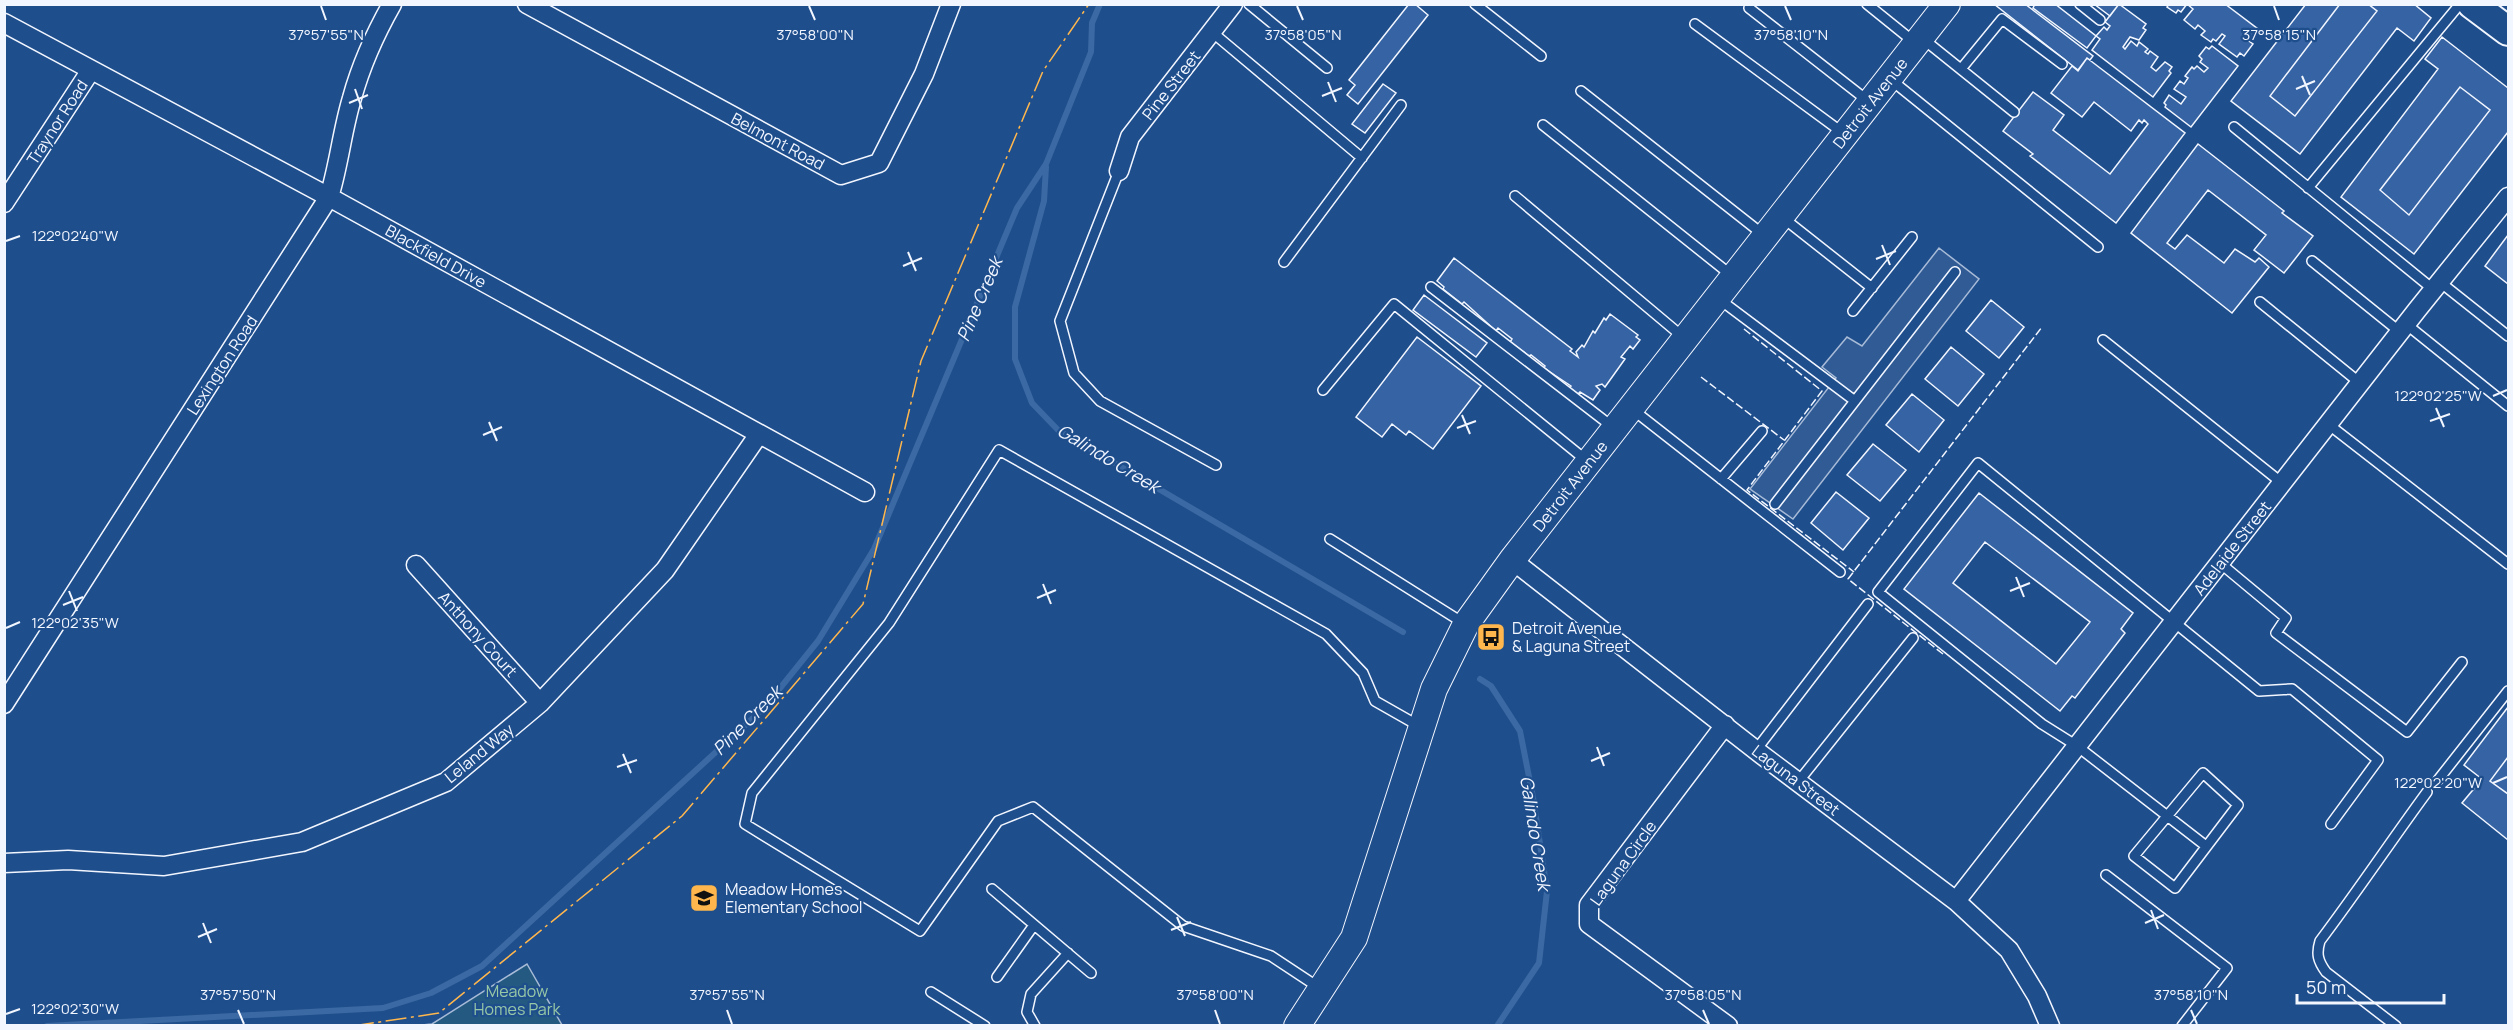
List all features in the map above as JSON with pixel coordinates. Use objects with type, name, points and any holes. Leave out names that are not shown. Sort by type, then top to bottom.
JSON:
[{"type":"main road","points":[[2472,4],[2508,31]]},
{"type":"street","name":"Lexington Road","points":[[4,704],[329,197],[336,175],[351,100],[376,34],[392,4]]},
{"type":"street","name":"Belmont Road","points":[[527,4],[840,175],[879,164],[924,74],[951,4]]},
{"type":"street","name":"Pine Street","points":[[1119,171],[1130,137],[1233,4]]},
{"type":"street","name":"Detroit Avenue","points":[[1297,1026],[1354,938],[1434,688],[1466,624],[1512,560],[1947,4]]},
{"type":"street","name":"Blackfield Drive","points":[[4,23],[329,197],[865,492]]},
{"type":"street","name":"Traynor Road","points":[[4,203],[91,70]]},
{"type":"street","name":"Adelaide Street","points":[[1956,901],[2508,197]]},
{"type":"street","name":"Leland Way","points":[[4,863],[68,860],[164,866],[302,842],[446,782],[540,703],[665,570],[759,434]]},
{"type":"street","name":"Laguna Street","points":[[1512,560],[1756,750],[1956,901],[2009,950],[2037,996],[2050,1026]]},
{"type":"street","name":"Anthony Court","points":[[416,565],[540,703]]},
{"type":"street","name":"Laguna Circle","points":[[1725,725],[1589,905],[1589,924],[1728,1026]]},
{"type":"lane","points":[[1250,4],[1328,68]]},
{"type":"lane","points":[[1475,4],[1541,56]]},
{"type":"lane","points":[[1867,4],[1960,69],[2014,112]]},
{"type":"lane","points":[[2080,4],[2100,20]]},
{"type":"lane","points":[[2308,188],[2460,4]]},
{"type":"lane","points":[[1749,8],[1870,103]]},
{"type":"lane","points":[[1960,69],[2002,19],[2062,64]]},
{"type":"lane","points":[[1695,24],[1845,135]]},
{"type":"lane","points":[[1212,32],[1362,158]]},
{"type":"lane","points":[[1889,79],[2098,247]]},
{"type":"lane","points":[[1581,90],[1766,236]]},
{"type":"lane","points":[[1284,262],[1401,105]]},
{"type":"lane","points":[[1544,125],[1734,277]]},
{"type":"lane","points":[[2234,127],[2308,188],[2437,286],[2508,336]]},
{"type":"lane","points":[[1119,171],[1060,321],[1074,373],[1100,400],[1216,465]]},
{"type":"lane","points":[[1515,196],[1686,339]]},
{"type":"lane","points":[[1782,216],[1872,288]]},
{"type":"lane","points":[[1853,311],[1912,237]]},
{"type":"lane","points":[[2312,261],[2508,406]]},
{"type":"lane","points":[[1775,504],[1955,272]]},
{"type":"lane","points":[[1431,287],[1615,429]]},
{"type":"lane","points":[[1718,298],[1855,401]]},
{"type":"lane","points":[[2260,302],[2360,383]]},
{"type":"lane","points":[[1323,390],[1394,304],[1589,462]]},
{"type":"lane","points":[[2103,340],[2282,483]]},
{"type":"lane","points":[[1631,408],[1840,572]]},
{"type":"lane","points":[[2328,424],[2508,564]]},
{"type":"lane","points":[[1721,479],[1762,431]]},
{"type":"lane","points":[[1320,989],[1271,956],[1183,926],[1033,807],[998,821],[920,931],[745,824],[752,793],[889,623],[999,450],[1326,634],[1363,673],[1375,701],[1421,727]]},
{"type":"lane","points":[[2206,846],[2077,746],[2042,724],[1878,592],[1978,463],[2259,692],[2292,689],[2378,760],[2331,824]]},
{"type":"lane","points":[[1330,539],[1466,624]]},
{"type":"lane","points":[[2220,563],[2286,618],[2276,633],[2408,732],[2462,662]]},
{"type":"lane","points":[[1756,750],[1868,604]]},
{"type":"lane","points":[[1798,782],[1913,638]]},
{"type":"lane","points":[[2438,780],[2508,691]]},
{"type":"lane","points":[[2203,773],[2238,805],[2175,888],[2134,856],[2167,816],[2203,773]]},
{"type":"lane","points":[[2396,1026],[2326,972],[2318,962],[2317,950],[2320,941],[2372,872],[2389,843],[2427,792]]},
{"type":"lane","points":[[2106,874],[2227,968],[2182,1026]]},
{"type":"lane","points":[[992,889],[1091,973]]},
{"type":"lane","points":[[997,977],[1034,925]]},
{"type":"lane","points":[[1035,1026],[1027,1012],[1031,994],[1068,953]]},
{"type":"lane","points":[[931,992],[985,1026]]},
{"type":"green space","name":"Meadow Homes Park","points":[[527,964],[562,1025],[422,1025],[432,1024]]},
{"type":"shaded area","points":[[1939,248],[1979,279],[1793,519],[1750,489],[1836,378],[1822,367],[1847,337],[1862,346]]},
{"type":"building","points":[[1409,4],[1415,4],[1428,15],[1358,104],[1347,95],[1355,85],[1349,80]]},
{"type":"building","points":[[1994,4],[2025,4],[2093,56],[2090,60],[2087,58],[2078,70]]},
{"type":"building","points":[[2035,4],[2055,4],[2096,36],[2087,48],[2033,8]]},
{"type":"building","points":[[2094,4],[2119,4],[2110,16]]},
{"type":"building","points":[[2119,4],[2146,24],[2143,28],[2146,30],[2139,40],[2130,37],[2123,47],[2125,49],[2131,41],[2137,46],[2139,42],[2148,49],[2145,52],[2148,54],[2150,51],[2158,57],[2151,67],[2156,71],[2165,62],[2172,67],[2169,71],[2171,73],[2153,97],[2092,50],[2100,39],[2096,36],[2104,27],[2107,30],[2110,26],[2105,22]]},
{"type":"building","points":[[2169,4],[2187,4],[2181,12],[2178,10],[2176,13],[2167,7]]},
{"type":"building","points":[[2187,4],[2225,4],[2258,29],[2249,41],[2253,44],[2244,56],[2240,53],[2237,57],[2219,44],[2225,36],[2222,34],[2216,41],[2213,39],[2211,42],[2201,35],[2205,31],[2198,25],[2195,29],[2184,20],[2193,9]]},
{"type":"building","points":[[2306,4],[2340,4],[2270,96],[2295,116],[2377,11],[2368,4],[2414,4],[2431,18],[2414,41],[2397,28],[2300,154],[2231,101]]},
{"type":"building","points":[[2340,4],[2368,4],[2377,11],[2295,116],[2270,96]]},
{"type":"building","points":[[2442,37],[2508,88],[2508,132],[2414,254],[2341,197],[2438,69],[2425,59]],"holes":[[[2460,87],[2490,110],[2409,215],[2380,190]]]},
{"type":"building","points":[[2212,46],[2238,66],[2191,127],[2165,107],[2164,103],[2169,95],[2181,104],[2186,97],[2174,89],[2180,81],[2184,84],[2188,78],[2185,76],[2192,67],[2194,69],[2197,66],[2204,72],[2208,68],[2200,62],[2202,59],[2199,56],[2206,47],[2209,49]]},
{"type":"building","points":[[2087,58],[2185,133],[2116,223],[2030,156],[2033,154],[2003,131],[2033,92],[2064,115],[2053,130],[2110,174],[2148,124],[2144,120],[2142,123],[2139,120],[2131,131],[2094,102],[2082,117],[2051,93],[2072,66],[2078,71]]},
{"type":"building","points":[[1383,84],[1396,93],[1365,133],[1352,124]]},
{"type":"building","points":[[2460,87],[2490,110],[2409,215],[2380,190]]},
{"type":"building","points":[[2198,144],[2313,236],[2284,273],[2254,250],[2266,235],[2208,190],[2167,243],[2175,249],[2187,235],[2224,263],[2235,249],[2255,262],[2259,258],[2269,267],[2232,313],[2131,233]]},
{"type":"building","points":[[2508,235],[2508,284],[2485,266]]},
{"type":"building","points":[[1454,258],[1572,349],[1570,351],[1578,357],[1576,352],[1582,345],[1584,347],[1593,331],[1595,333],[1604,318],[1606,320],[1610,314],[1638,335],[1636,337],[1640,340],[1633,349],[1630,346],[1621,357],[1625,359],[1605,387],[1602,384],[1596,386],[1600,390],[1593,400],[1580,392],[1577,395],[1569,388],[1571,386],[1510,342],[1512,339],[1498,328],[1496,331],[1464,302],[1462,304],[1443,289],[1444,287],[1437,281]]},
{"type":"building","points":[[1424,295],[1487,343],[1476,357],[1413,310]]},
{"type":"building","points":[[1991,300],[2024,327],[1999,358],[1966,331]]},
{"type":"building","points":[[1417,337],[1481,386],[1433,449],[1409,431],[1406,435],[1392,424],[1382,437],[1356,417]]},
{"type":"building","points":[[1951,347],[1984,374],[1958,406],[1925,379]]},
{"type":"building","points":[[1912,394],[1944,420],[1919,452],[1886,425]]},
{"type":"building","points":[[1873,444],[1906,470],[1880,501],[1847,475]]},
{"type":"building","points":[[1836,492],[1869,518],[1843,550],[1811,523]]},
{"type":"building","points":[[1979,493],[2133,613],[2121,629],[2125,633],[2075,698],[2072,696],[2060,711],[1904,589]],"holes":[[[1985,542],[2090,622],[2056,664],[1953,583]]]},
{"type":"building","points":[[2508,707],[2508,757],[2490,781],[2508,794],[2508,840],[2462,803],[2482,779],[2464,765]]},
{"type":"building","points":[[2508,757],[2508,794],[2490,781]]},
{"type":"waterway","name":"Pine Creek","points":[[47,1026],[383,1008],[431,993],[482,966],[764,708],[818,641],[874,549],[1017,208],[1046,164],[1091,52],[1092,23],[1100,4]]},
{"type":"waterway","name":"Galindo Creek","points":[[1046,167],[1044,201],[1015,307],[1015,359],[1032,403],[1058,430],[1403,632]]},
{"type":"waterway","name":"Galindo Creek","points":[[1480,679],[1491,686],[1520,731],[1533,797],[1547,891],[1539,963],[1497,1026]]},
{"type":"fence","points":[[1943,654],[1848,579],[2042,327]]},
{"type":"fence","points":[[1744,329],[1822,391],[1747,490],[1854,572]]},
{"type":"fence","points":[[1701,377],[1784,440]]},
{"type":"power","points":[[353,1026],[439,1013],[682,816],[863,604],[921,361],[1043,71],[1089,4]]},
{"type":"power","points":[[4,1025],[8,1026]]},
{"type":"place","name":"Detroit Avenue & Laguna Street","points":[[1491,637]]},
{"type":"place","name":"Meadow Homes Elementary School","points":[[704,898]]}]
